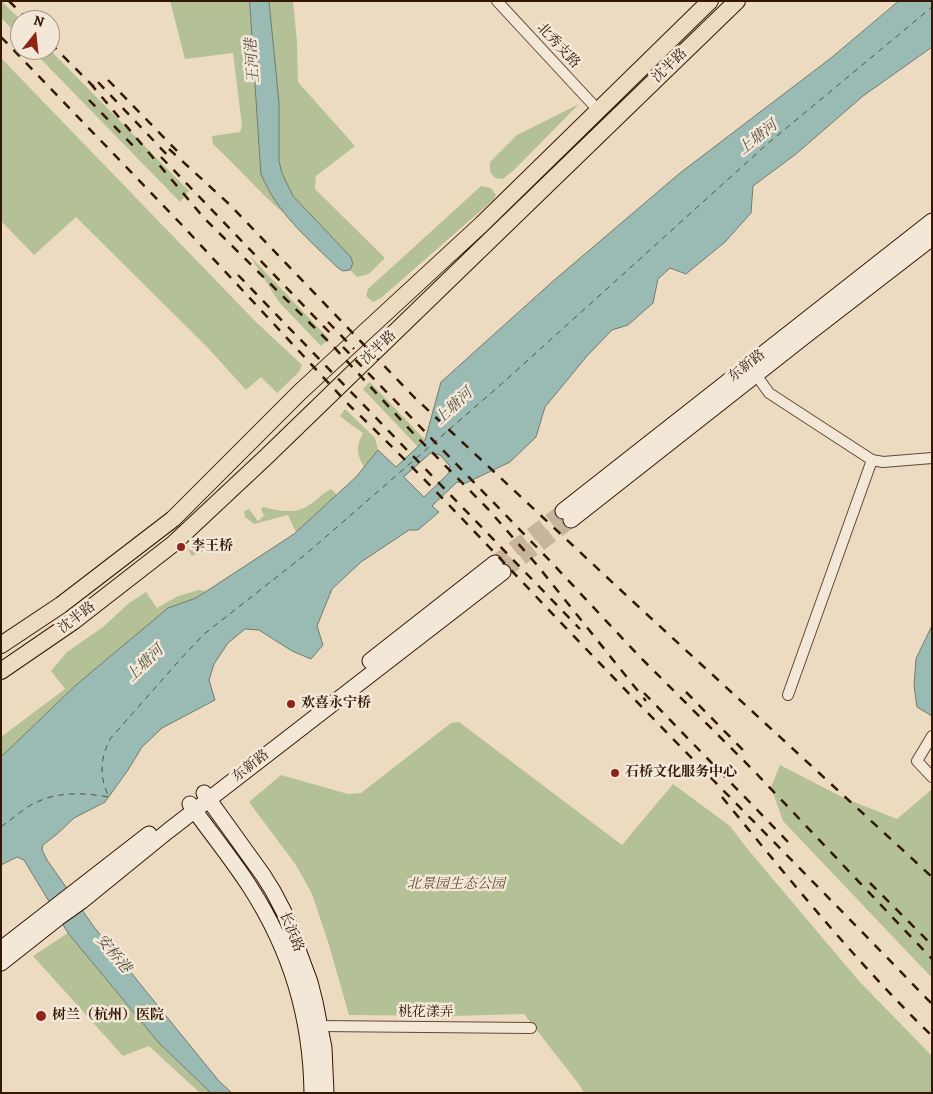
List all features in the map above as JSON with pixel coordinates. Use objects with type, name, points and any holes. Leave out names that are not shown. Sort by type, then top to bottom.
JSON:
[{"type":"main road","name":"沈半路","points":[[1,645],[61,605],[173,519],[300,392],[482,224],[710,1]]},
{"type":"main road","name":"沈半路","points":[[1,672],[74,621],[173,544],[266,457],[737,1]]},
{"type":"main road","name":"东新路","points":[[567,516],[753,370],[932,221]]},
{"type":"main road","name":"东新路","points":[[753,370],[932,238]]},
{"type":"main road","name":"东新路","points":[[1,949],[79,896],[499,568]]},
{"type":"main road","name":"长浜路","points":[[206,796],[263,875],[284,912],[310,982],[324,1048],[326,1093]]},
{"type":"main road","name":"长浜路","points":[[192,806],[250,887],[284,950],[293,972],[304,1016],[310,1054],[312,1093]]},
{"type":"main road","name":"东新路","points":[[1,963],[54,914]]},
{"type":"street","name":"北秀支路","points":[[497,1],[598,110]]},
{"type":"street","points":[[753,370],[769,392],[872,460],[883,462],[932,458]]},
{"type":"street","points":[[788,695],[872,460]]},
{"type":"street","points":[[932,736],[917,761],[932,777]]},
{"type":"street","name":"桃花漾弄","points":[[320,1026],[531,1028]]},
{"type":"green space","points":[[1,1],[10,10],[10,27],[1,18]]},
{"type":"green space","points":[[170,1],[250,1],[261,174],[283,213],[213,144],[212,136],[240,132],[242,126],[233,53],[185,59]]},
{"type":"green space","points":[[269,1],[293,1],[298,82],[355,146],[316,176],[315,189],[385,258],[369,274],[357,277],[350,270],[353,263],[350,256],[293,196],[282,173],[279,161]]},
{"type":"green space","points":[[1,58],[255,321],[302,365],[299,372],[277,393],[261,377],[246,390],[207,347],[76,217],[34,255],[1,221]]},
{"type":"green space","points":[[42,60],[60,60],[189,191],[180,202]]},
{"type":"green space","points":[[579,104],[503,179],[495,178],[490,172],[490,162],[517,135]]},
{"type":"green space","points":[[481,186],[491,188],[496,195],[493,200],[381,298],[373,302],[366,296],[368,289]]},
{"type":"green space","points":[[250,256],[329,339],[321,346],[279,302]]},
{"type":"green space","points":[[370,382],[425,440],[418,447],[363,389]]},
{"type":"green space","points":[[345,409],[375,438],[378,450],[364,467],[359,458],[358,450],[363,433],[340,416]]},
{"type":"green space","points":[[331,489],[337,495],[296,532],[288,515],[254,524],[245,517],[244,511],[249,509],[258,521],[264,516],[261,509],[263,507],[284,511],[299,510]]},
{"type":"green space","points":[[205,540],[209,548],[192,556],[188,549]]},
{"type":"green space","points":[[199,590],[206,591],[196,598],[168,609],[76,685],[1,757],[1,737],[65,689],[51,671],[67,652],[103,627],[129,603],[146,592],[157,608],[178,596]]},
{"type":"green space","name":"北景园生态公园","points":[[459,722],[622,845],[673,784],[730,826],[859,981],[932,1056],[932,1093],[584,1093],[524,1014],[453,1016],[349,1015],[312,894],[296,865],[249,802],[281,775],[348,794],[361,793],[451,723]]},
{"type":"green space","points":[[780,765],[844,798],[897,819],[932,789],[932,978],[783,821],[771,787]]},
{"type":"green space","points":[[68,933],[159,1043],[211,1093],[200,1093],[149,1046],[123,1056],[33,956]]},
{"type":"water","points":[[250,1],[269,1],[279,103],[279,161],[282,173],[293,196],[350,256],[353,263],[350,270],[343,271],[338,268],[294,225],[275,201],[261,174]]},
{"type":"water","points":[[899,1],[932,1],[932,47],[863,96],[796,154],[753,186],[751,213],[725,242],[686,274],[670,268],[658,279],[653,303],[628,325],[612,330],[587,356],[545,407],[536,437],[510,462],[466,483],[457,482],[432,506],[439,512],[418,530],[409,530],[361,562],[332,589],[317,626],[323,645],[311,659],[292,651],[259,630],[245,629],[228,643],[214,664],[209,680],[215,700],[162,728],[142,747],[105,802],[74,818],[43,845],[42,850],[47,860],[94,927],[219,1081],[232,1093],[211,1093],[159,1043],[68,933],[24,860],[17,857],[1,865],[1,757],[76,685],[168,608],[196,598],[294,534],[356,477],[378,450],[396,467],[425,440],[441,382],[552,282],[680,173],[831,58]],"holes":[[[431,453],[440,455],[450,466],[448,474],[424,497],[404,477]]]},
{"type":"water","points":[[932,626],[932,716],[917,707],[914,686],[916,659]]},
{"type":"ferry route","points":[[1,827],[26,808],[46,798],[66,794],[109,797],[102,775],[102,768],[104,754],[110,739],[203,635],[306,554],[506,380],[766,145],[932,7]]},
{"type":"tunnel","points":[[495,563],[563,511]]},
{"type":"tunnel","points":[[503,572],[571,520]]},
{"type":"railway","points":[[9,1],[18,10]]},
{"type":"railway","points":[[1,37],[181,224],[349,405],[440,496],[932,1004]]},
{"type":"railway","points":[[60,53],[94,87]]},
{"type":"railway","points":[[108,80],[178,152]]},
{"type":"railway","points":[[98,82],[172,160]]},
{"type":"railway","points":[[90,83],[204,218],[333,346],[413,433],[488,509],[537,565],[646,701]]},
{"type":"railway","points":[[89,100],[139,152]]},
{"type":"railway","points":[[169,149],[229,204],[414,397],[932,877]]},
{"type":"railway","points":[[161,157],[331,334]]},
{"type":"railway","points":[[238,275],[580,629]]},
{"type":"railway","points":[[328,322],[354,349]]},
{"type":"railway","points":[[343,347],[552,563],[638,655],[754,771],[932,959]]},
{"type":"railway","points":[[686,692],[744,751]]},
{"type":"railway","points":[[644,693],[793,847]]},
{"type":"railway","points":[[722,797],[850,949],[932,1036]]},
{"type":"railway","points":[[870,883],[932,945]]},
{"type":"place","name":"李王桥","points":[[181,547]]},
{"type":"place","name":"欢喜永宁桥","points":[[291,704]]},
{"type":"place","name":"石桥文化服务中心","points":[[615,773]]},
{"type":"place","name":"树兰（杭州）医院","points":[[41,1016]]},
{"type":"water label","name":"王河港","points":[[253,61]]},
{"type":"water label","name":"上塘河","points":[[758,138]]},
{"type":"water label","name":"上塘河","points":[[454,407]]},
{"type":"water label","name":"上塘河","points":[[145,664]]},
{"type":"water label","name":"安桥港","points":[[113,954]]}]
